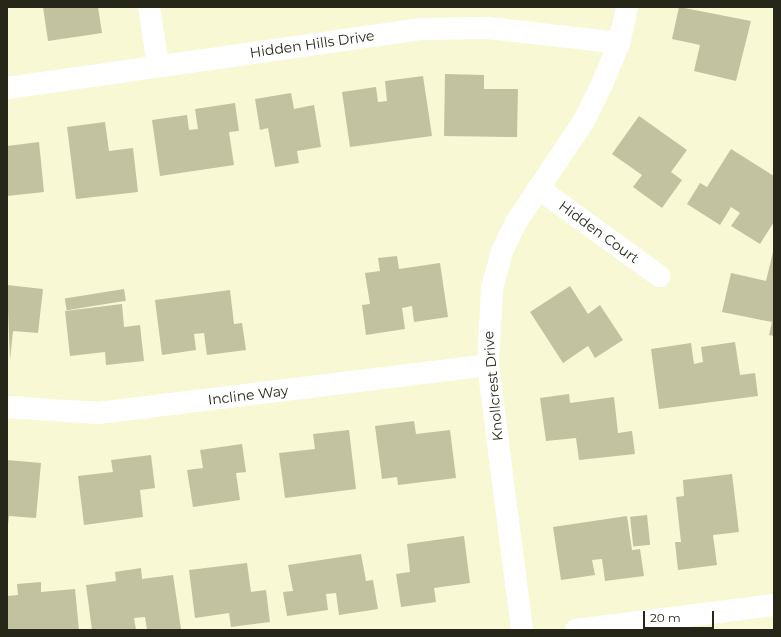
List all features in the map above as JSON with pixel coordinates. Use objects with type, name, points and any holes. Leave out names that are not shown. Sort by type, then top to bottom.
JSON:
[{"type":"street","points":[[149,7],[158,66]]},
{"type":"street","name":"Knollcrest Drive","points":[[522,630],[488,365],[488,319],[502,251],[538,188],[584,121],[619,43],[627,7]]},
{"type":"street","name":"Hidden Hills Drive","points":[[7,88],[158,66],[454,27],[619,43]]},
{"type":"street","name":"Hidden Court","points":[[538,188],[659,276]]},
{"type":"street","name":"Incline Way","points":[[7,407],[98,413],[488,365]]},
{"type":"street","points":[[576,630],[774,605]]},
{"type":"building","points":[[43,7],[98,7],[102,33],[48,41]]},
{"type":"building","points":[[679,7],[751,21],[736,81],[694,71],[700,45],[672,39]]},
{"type":"building","points":[[445,74],[484,75],[484,89],[518,89],[517,137],[444,136]]},
{"type":"building","points":[[423,76],[432,136],[350,147],[342,92],[376,87],[378,102],[387,101],[385,81]]},
{"type":"building","points":[[291,93],[294,109],[314,105],[321,147],[297,151],[299,163],[275,167],[268,128],[260,130],[255,99]]},
{"type":"building","points":[[235,103],[239,131],[229,132],[234,165],[160,176],[152,120],[187,115],[189,130],[198,129],[195,109]]},
{"type":"building","points":[[639,116],[687,150],[671,172],[682,180],[662,208],[633,187],[642,175],[612,154]]},
{"type":"building","points":[[105,122],[109,151],[133,148],[138,192],[76,199],[67,127]]},
{"type":"building","points":[[39,142],[44,192],[7,196],[7,146]]},
{"type":"building","points":[[731,149],[774,176],[774,222],[760,244],[731,226],[740,213],[731,207],[720,225],[687,204],[700,183],[707,187]]},
{"type":"building","points":[[774,248],[774,336],[769,335],[772,322],[722,312],[731,273],[766,281]]},
{"type":"building","points":[[397,256],[399,269],[440,263],[448,317],[414,322],[412,306],[402,308],[405,329],[366,335],[362,305],[370,304],[365,273],[380,271],[378,258]]},
{"type":"building","points":[[7,285],[43,289],[38,333],[13,331],[10,360]]},
{"type":"building","points":[[570,286],[588,314],[600,305],[623,340],[595,358],[588,346],[563,363],[530,312]]},
{"type":"building","points":[[124,289],[126,301],[67,310],[65,298]]},
{"type":"building","points":[[230,290],[234,324],[242,323],[246,350],[207,355],[204,333],[194,334],[196,350],[162,355],[155,300]]},
{"type":"building","points":[[122,304],[124,327],[140,325],[144,361],[106,365],[105,352],[70,356],[65,311]]},
{"type":"building","points":[[735,342],[740,375],[755,373],[758,396],[659,409],[651,349],[691,343],[694,364],[703,362],[701,347]]},
{"type":"building","points":[[569,394],[570,403],[614,397],[618,433],[632,431],[635,454],[579,460],[576,438],[546,441],[540,398]]},
{"type":"building","points":[[414,421],[416,434],[450,430],[456,478],[398,485],[397,477],[382,479],[375,426]]},
{"type":"building","points":[[349,430],[356,489],[285,498],[279,453],[315,449],[313,434]]},
{"type":"building","points":[[242,444],[246,472],[236,473],[240,500],[193,507],[187,470],[203,468],[200,450]]},
{"type":"building","points":[[151,455],[155,488],[140,490],[143,517],[84,525],[78,476],[113,472],[111,460]]},
{"type":"building","points":[[7,460],[41,463],[36,518],[9,516],[8,525]]},
{"type":"building","points":[[732,474],[739,532],[713,535],[717,565],[678,570],[675,542],[681,542],[676,497],[684,496],[683,480]]},
{"type":"building","points":[[647,515],[650,545],[633,547],[630,517]]},
{"type":"building","points":[[627,516],[632,550],[640,549],[644,576],[605,581],[602,559],[592,560],[595,575],[561,580],[553,527]]},
{"type":"building","points":[[464,536],[470,583],[434,588],[436,602],[401,607],[396,574],[410,572],[407,544]]},
{"type":"building","points":[[361,554],[366,581],[373,580],[378,609],[339,615],[336,593],[326,594],[328,610],[287,616],[283,592],[293,591],[288,565]]},
{"type":"building","points":[[247,563],[251,592],[266,590],[270,622],[231,627],[229,613],[195,618],[189,570]]},
{"type":"building","points":[[141,568],[142,579],[173,575],[181,629],[147,630],[145,617],[134,618],[136,630],[92,630],[86,585],[116,581],[115,572]]},
{"type":"building","points":[[41,582],[41,592],[75,589],[79,630],[8,630],[7,596],[18,595],[17,584]]}]
